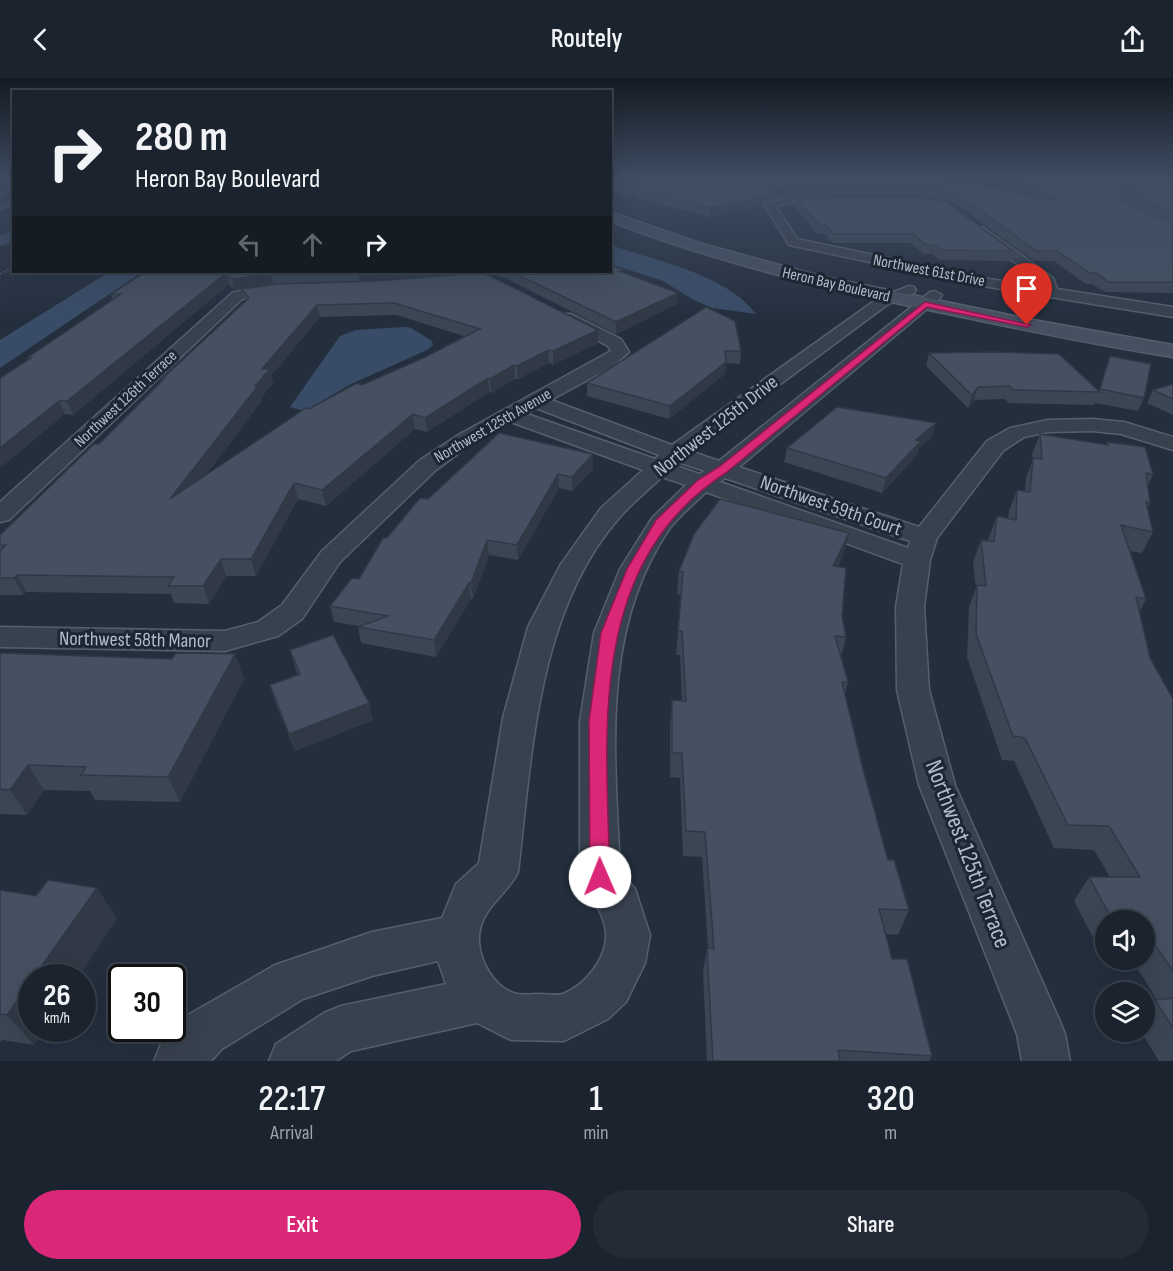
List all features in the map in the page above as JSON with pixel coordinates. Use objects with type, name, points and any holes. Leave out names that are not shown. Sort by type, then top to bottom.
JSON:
[{"type":"street","name":"Heron Bay Boulevard","points":[[630,224],[668,239],[776,271],[915,297],[1173,351]]},
{"type":"street","name":"Northwest 61st Drive","points":[[782,224],[793,242],[900,266],[1173,312]]},
{"type":"street","points":[[976,226],[1048,280],[1050,293]]},
{"type":"street","name":"Northwest 126th Terrace","points":[[0,515],[237,296],[256,291],[297,288]]},
{"type":"street","name":"Heron Bay Boulevard","points":[[915,297],[1173,337]]},
{"type":"street","name":"Northwest 125th Drive","points":[[915,297],[661,523],[633,569],[609,633],[597,721],[600,877],[620,903],[628,935],[622,963],[610,986],[592,1003],[564,1017],[511,1017],[481,999],[461,967],[458,936],[471,898],[498,872],[520,718],[543,627],[574,564],[604,522],[667,460],[915,297]]},
{"type":"street","name":"Northwest 125th Avenue","points":[[268,629],[292,612],[331,557],[428,465],[467,438],[607,362],[620,352],[615,343],[546,307]]},
{"type":"street","name":"Northwest 59th Court","points":[[535,401],[667,460]]},
{"type":"street","name":"Northwest 59th Court","points":[[511,415],[667,460],[921,549]]},
{"type":"street","name":"Northwest 125th Terrace","points":[[1046,1061],[1041,1034],[937,786],[913,690],[910,607],[921,549],[995,446],[1017,432],[1048,426],[1092,425],[1124,428],[1173,444]]},
{"type":"street","name":"Northwest 58th Manor","points":[[0,637],[225,641],[268,629]]},
{"type":"street","points":[[178,1061],[205,1032],[291,981],[372,954],[458,936]]},
{"type":"street","points":[[293,1061],[341,1030],[481,999]]},
{"type":"water","points":[[612,245],[669,263],[709,279],[743,300],[756,314],[712,308],[663,281],[612,264]]},
{"type":"water","points":[[107,273],[141,273],[0,368],[0,340]]},
{"type":"water","points":[[411,328],[432,341],[433,345],[427,350],[351,384],[305,411],[290,407],[340,336],[356,330]]},
{"type":"building","points":[[976,224],[1012,251],[942,250],[935,245],[926,245],[914,234],[833,234],[826,225],[819,225]]},
{"type":"building","points":[[999,224],[1171,224],[1173,225],[1173,282],[1109,282],[1096,273],[1090,273],[1057,251],[1037,251]]},
{"type":"building","points":[[612,266],[625,270],[619,271],[678,293],[616,322],[514,273],[612,273]]},
{"type":"building","points":[[143,273],[226,273],[67,401],[59,401],[0,448],[0,378],[121,294],[111,294]]},
{"type":"building","points":[[226,273],[270,273],[232,279]]},
{"type":"building","points":[[480,273],[598,330],[488,378],[425,418],[413,414],[322,490],[294,483],[251,559],[221,559],[203,586],[168,586],[174,577],[17,575],[14,578],[0,578],[0,551],[6,545],[0,545],[0,535],[94,444],[99,444],[164,379],[162,379],[249,298],[241,289],[277,284],[376,281]],"holes":[[[394,303],[480,329],[423,358],[362,385],[357,383],[309,409],[306,408],[170,499],[270,369],[262,369],[317,305]]]},
{"type":"building","points":[[706,307],[735,321],[741,351],[725,351],[726,362],[670,406],[587,383]]},
{"type":"building","points":[[929,353],[1059,354],[1100,392],[1013,390],[1010,386],[978,387],[972,395]]},
{"type":"building","points":[[1110,356],[1151,364],[1144,398],[1100,389]]},
{"type":"building","points":[[1173,384],[1173,399],[1153,390]]},
{"type":"building","points":[[837,407],[936,423],[916,440],[921,441],[886,478],[787,448]]},
{"type":"building","points":[[499,433],[593,454],[572,477],[558,474],[517,545],[487,540],[471,583],[434,640],[358,627],[388,616],[330,606],[352,578],[359,579],[383,538],[387,538],[420,498],[428,499]]},
{"type":"building","points":[[1040,434],[1108,445],[1107,442],[1145,447],[1153,474],[1146,473],[1150,503],[1146,502],[1153,532],[1121,525],[1146,599],[1136,597],[1150,658],[1173,699],[1173,971],[1155,945],[1155,910],[1107,910],[1089,877],[1140,877],[1109,826],[1068,825],[1025,738],[1013,736],[976,634],[977,585],[986,586],[981,540],[994,542],[997,516],[1016,520],[1017,490],[1030,492],[1033,458],[1042,459]]},
{"type":"building","points":[[720,499],[849,533],[833,566],[846,568],[842,616],[846,637],[835,636],[848,682],[842,682],[888,860],[894,860],[909,910],[879,909],[892,959],[907,959],[932,1056],[838,1050],[840,1061],[713,1061],[707,948],[714,949],[705,832],[686,831],[682,753],[672,753],[672,700],[686,701],[682,631],[678,631],[683,572],[679,571],[694,534]]},
{"type":"building","points":[[333,635],[369,703],[289,734],[270,685],[300,674],[290,650]]},
{"type":"building","points":[[0,653],[172,659],[176,653],[235,654],[168,777],[81,775],[86,767],[28,765],[10,790],[0,789]]},
{"type":"building","points":[[48,880],[97,888],[43,964],[18,964],[18,1000],[7,1015],[0,1014],[0,890],[36,896]]},
{"type":"building","points":[[1173,998],[1173,1028],[1155,1000]]},
{"type":"waterway","points":[[0,241],[12,236]]},
{"type":"route","points":[[600,877],[597,721],[609,633],[633,569],[661,523],[702,483],[723,469],[925,304],[1027,325]]}]
